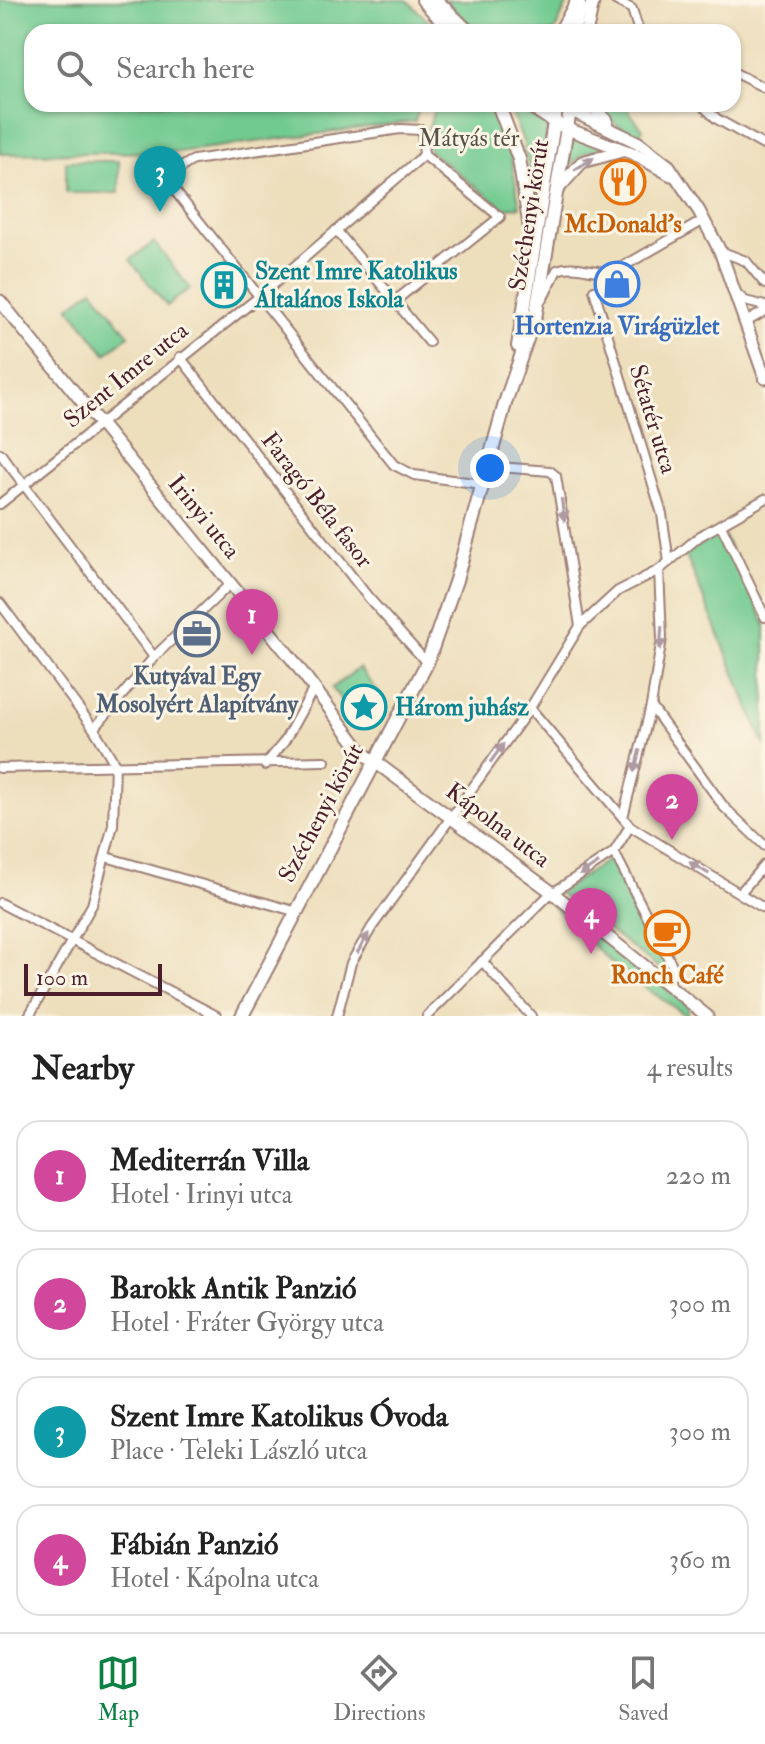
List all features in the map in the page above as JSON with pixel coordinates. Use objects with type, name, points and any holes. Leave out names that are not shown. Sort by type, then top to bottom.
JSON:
[{"type":"main road","points":[[423,0],[445,24]]},
{"type":"main road","points":[[436,0],[461,24]]},
{"type":"main road","points":[[565,24],[580,0]]},
{"type":"main road","points":[[575,24],[580,0]]},
{"type":"main road","points":[[588,24],[593,0]]},
{"type":"main road","points":[[501,112],[522,168],[533,253]]},
{"type":"main road","points":[[539,112],[565,128]]},
{"type":"main road","name":"Széchenyi körút","points":[[506,400],[555,112]]},
{"type":"main road","name":"Széchenyi körút","points":[[242,1016],[294,911],[427,663],[456,580],[506,400],[536,313],[569,112]]},
{"type":"street","points":[[615,0],[632,9],[637,24]]},
{"type":"street","points":[[741,76],[765,88]]},
{"type":"street","points":[[580,112],[656,153],[675,177],[704,220],[720,251],[765,378]]},
{"type":"street","points":[[599,112],[627,136]]},
{"type":"street","points":[[710,112],[765,146]]},
{"type":"street","points":[[565,128],[627,151],[675,177]]},
{"type":"street","points":[[395,301],[500,217],[424,155],[422,130],[400,129],[194,160],[183,165],[176,175],[175,191],[394,465],[414,475],[482,484]]},
{"type":"street","points":[[555,198],[562,181],[582,162],[600,154],[627,151]]},
{"type":"street","name":"Szent Imre utca","points":[[0,504],[260,296],[424,155]]},
{"type":"street","points":[[536,313],[551,276],[557,270],[572,267],[604,274],[631,264],[704,220]]},
{"type":"street","points":[[336,230],[429,342]]},
{"type":"street","points":[[720,251],[746,261],[765,284]]},
{"type":"street","points":[[734,289],[745,301],[765,309]]},
{"type":"street","name":"Sétatér utca","points":[[594,290],[662,514],[669,562]]},
{"type":"street","name":"Irinyi utca","points":[[0,301],[314,688],[363,753],[374,761]]},
{"type":"street","points":[[746,322],[765,309]]},
{"type":"street","name":"Faragó Béla fasor","points":[[180,357],[368,597],[427,663]]},
{"type":"street","points":[[0,453],[154,657]]},
{"type":"street","points":[[487,466],[550,471],[556,476],[580,626]]},
{"type":"street","points":[[337,1016],[339,999],[358,951],[530,708],[580,626],[618,591],[659,570],[686,545],[765,499]]},
{"type":"street","points":[[721,525],[765,617]]},
{"type":"street","points":[[623,817],[651,706],[662,638],[659,570]]},
{"type":"street","points":[[94,729],[154,657],[230,584]]},
{"type":"street","points":[[0,603],[94,729],[115,764],[113,825],[92,905],[29,1016]]},
{"type":"street","points":[[265,765],[284,742],[314,688]]},
{"type":"street","points":[[651,706],[724,807],[765,846]]},
{"type":"street","points":[[530,708],[630,826],[765,909]]},
{"type":"street","points":[[0,768],[115,764],[265,765],[325,761]]},
{"type":"street","name":"Kápolna utca","points":[[374,761],[553,893],[669,984],[694,1010],[707,1016]]},
{"type":"street","points":[[427,1016],[553,893],[614,852],[630,826]]},
{"type":"street","points":[[614,852],[673,967],[669,984]]},
{"type":"street","points":[[106,857],[294,911]]},
{"type":"street","points":[[740,893],[765,864]]},
{"type":"street","points":[[0,903],[217,1016]]},
{"type":"street","points":[[482,961],[531,1016]]},
{"type":"green space","points":[[0,0],[407,0],[431,24],[24,24],[24,112],[418,112],[415,121],[178,152],[0,154]]},
{"type":"green space","points":[[445,0],[569,0],[558,24],[468,24]]},
{"type":"green space","name":"Mátyás tér","points":[[433,112],[494,112],[509,147],[520,207],[504,208],[429,151],[428,131]]},
{"type":"green space","points":[[511,112],[529,112],[548,124],[536,203],[523,141]]},
{"type":"green space","points":[[604,112],[629,112],[643,129],[638,136],[616,124]]},
{"type":"green space","points":[[572,135],[604,146],[583,154],[567,168]]},
{"type":"green space","points":[[66,161],[119,161],[119,193],[66,193]]},
{"type":"green space","points":[[154,242],[190,288],[167,306],[130,260]]},
{"type":"green space","points":[[93,289],[129,335],[106,354],[69,307]]},
{"type":"green space","points":[[720,528],[765,623],[765,746],[685,553]]},
{"type":"green space","points":[[359,668],[386,702],[374,722],[358,722],[332,688]]},
{"type":"green space","points":[[612,857],[668,965],[663,971],[559,893]]},
{"type":"green space","points":[[552,901],[689,1006],[687,1016],[619,970],[550,904]]},
{"type":"place","name":"McDonald's","points":[[623,182]]},
{"type":"place","name":"Szent Imre Katolikus Óvoda","points":[[160,212]]},
{"type":"place","name":"Hortenzia Virágüzlet","points":[[617,284]]},
{"type":"place","name":"Szent Imre Katolikus Általános Iskola","points":[[224,285]]},
{"type":"place","name":"Kutyával Egy Mosolyért Alapítvány","points":[[197,634]]},
{"type":"place","name":"Mediterrán Villa","points":[[252,655]]},
{"type":"place","name":"Három juhász","points":[[364,707]]},
{"type":"place","name":"Barokk Antik Panzió","points":[[672,840]]},
{"type":"place","name":"Ronch Café","points":[[667,933]]},
{"type":"place","name":"Fábián Panzió","points":[[591,954]]}]
